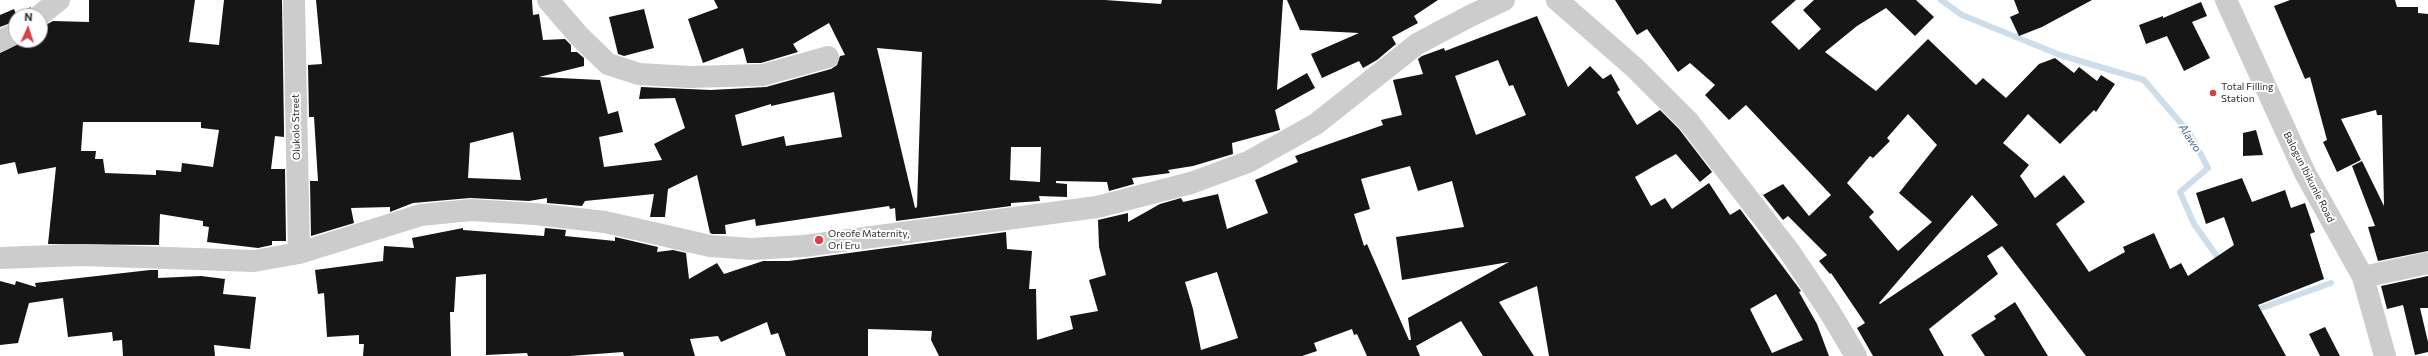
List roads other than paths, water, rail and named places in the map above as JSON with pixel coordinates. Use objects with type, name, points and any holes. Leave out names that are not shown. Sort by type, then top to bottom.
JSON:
[{"type":"street","points":[[48,9],[60,0]]},
{"type":"street","name":"Olukolo Street","points":[[294,0],[299,253]]},
{"type":"street","points":[[548,0],[579,36],[608,64],[640,74],[689,77],[763,74],[828,57]]},
{"type":"street","points":[[0,258],[82,256],[254,261],[299,253],[421,215],[472,210],[535,214],[605,222],[710,246],[751,249],[812,245],[1097,207],[1191,183],[1248,162],[1316,124],[1417,44],[1504,0]]},
{"type":"street","points":[[1557,0],[1635,68],[1688,121],[1789,251],[1828,309],[1856,356]]},
{"type":"street","name":"Balogun Ibikunle Road","points":[[2233,2],[2305,173],[2363,277],[2385,356]]},
{"type":"street","points":[[2363,277],[2428,263]]},
{"type":"waterway","name":"Alawo","points":[[1941,0],[1962,15],[2060,55],[2144,80],[2190,134],[2208,168],[2180,192],[2194,224],[2221,262]]},
{"type":"waterway","name":"Alawo","points":[[2254,308],[2256,310],[2331,283]]},
{"type":"place","name":"Total Filling Station","points":[[2213,93]]},
{"type":"place","name":"Oreofe Maternity, Ori Eru","points":[[819,240]]}]
